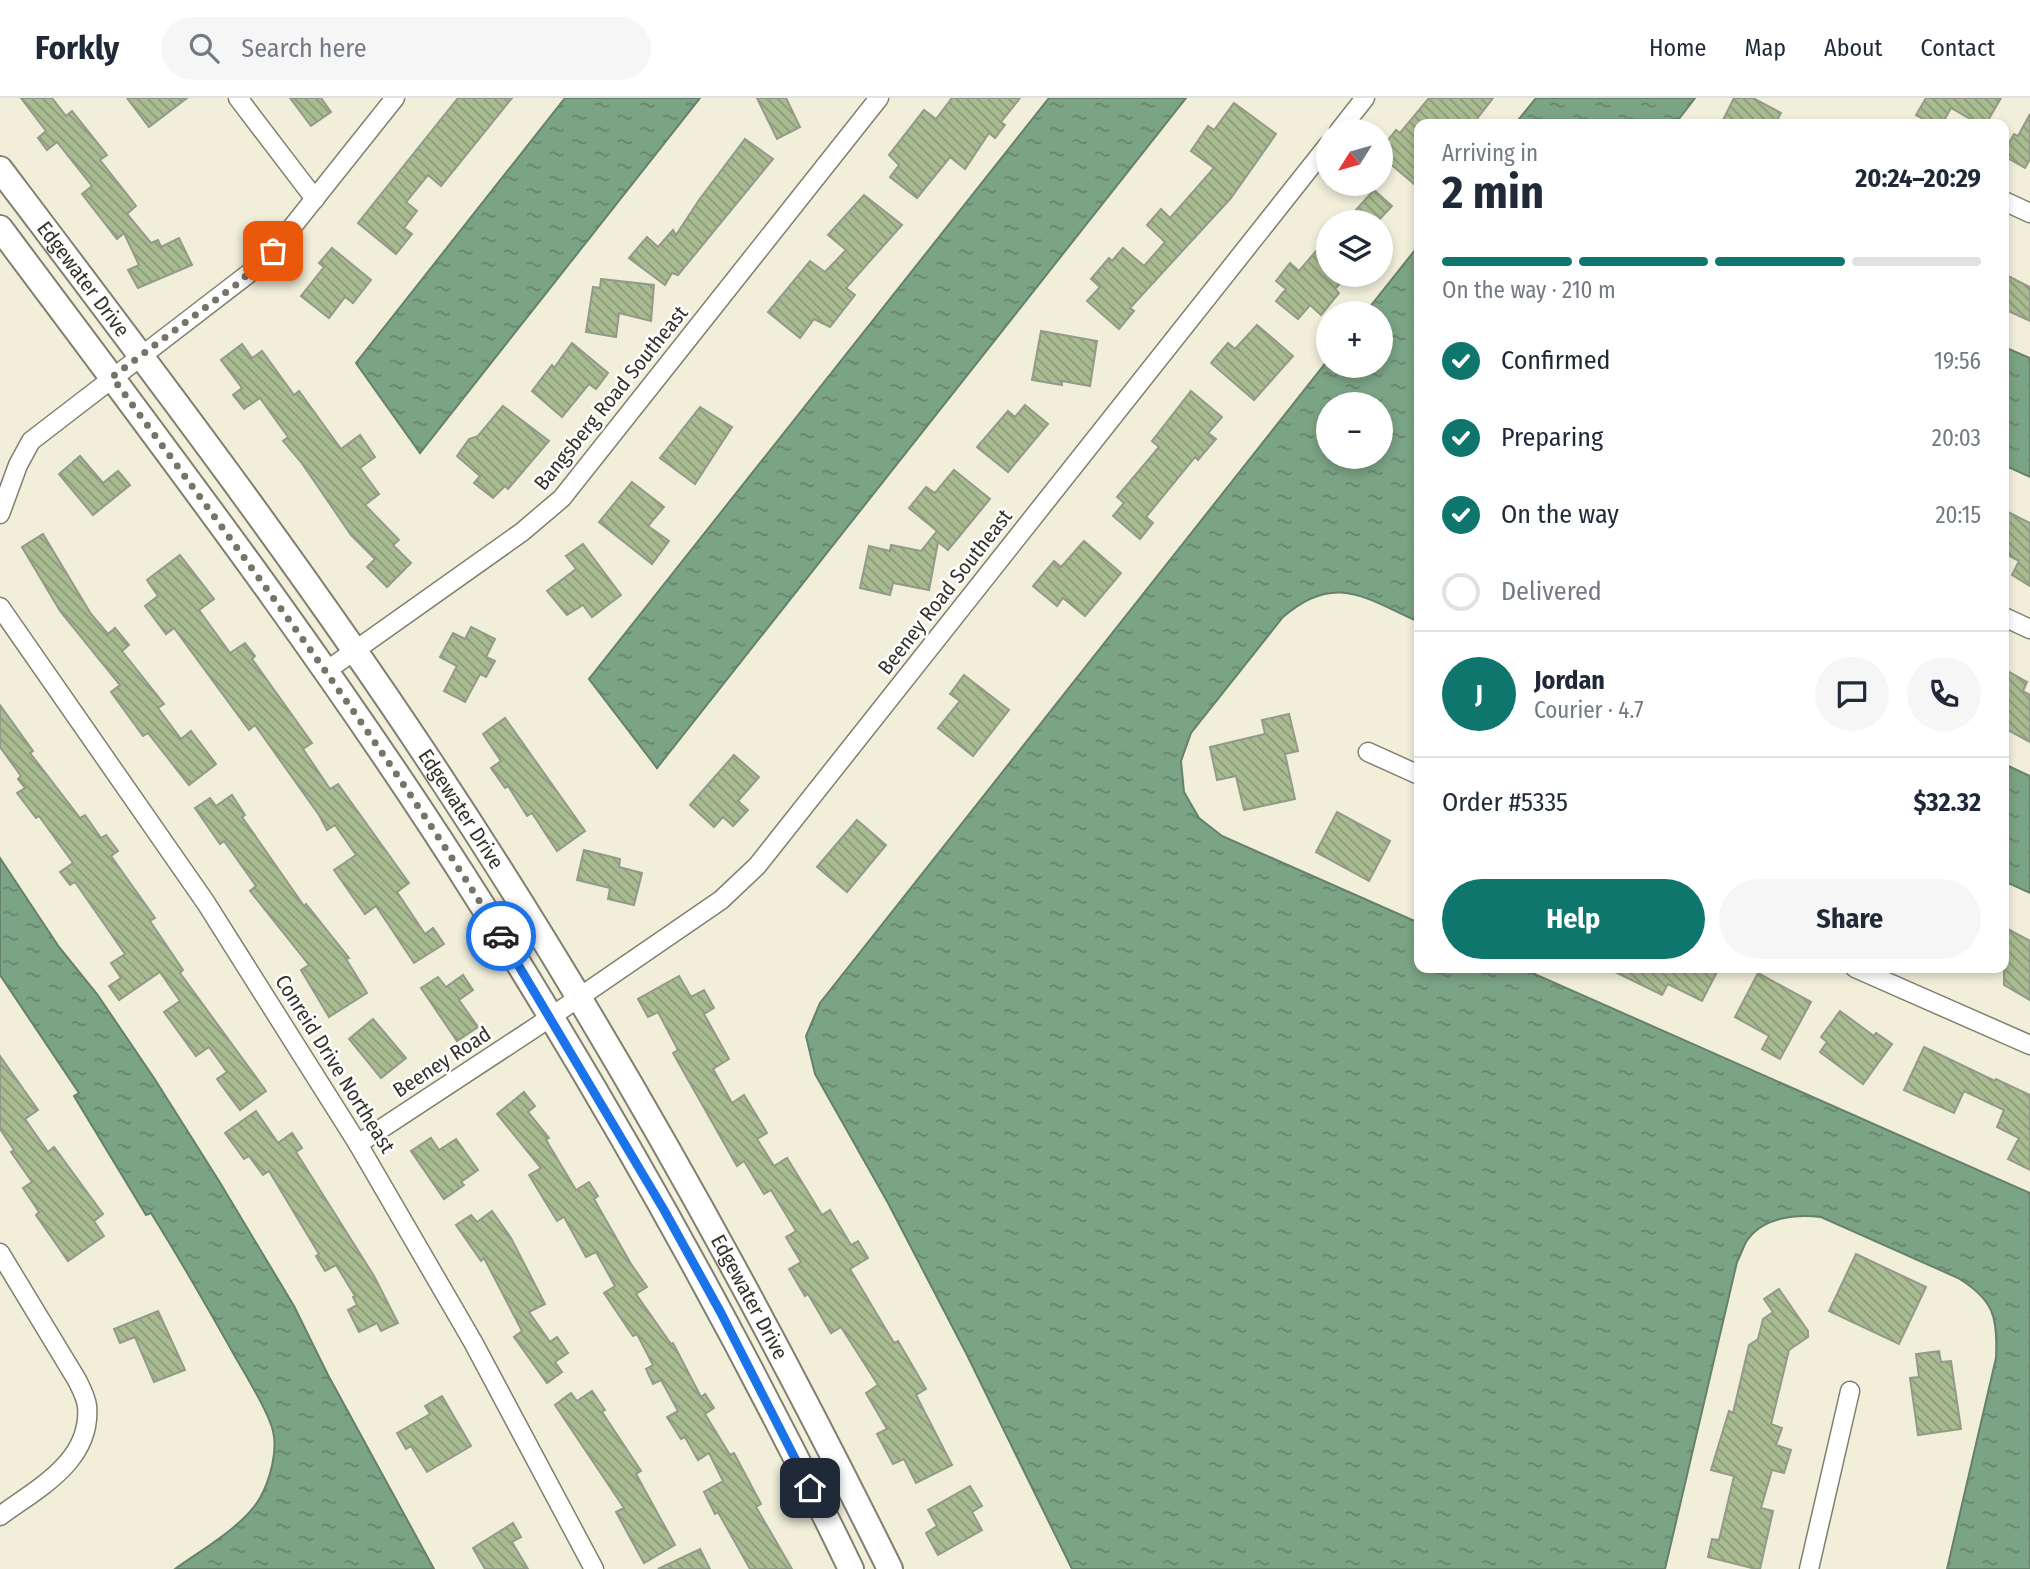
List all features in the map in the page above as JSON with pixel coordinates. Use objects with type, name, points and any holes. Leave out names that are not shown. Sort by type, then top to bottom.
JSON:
[{"type":"street","points":[[239,98],[315,199]]},
{"type":"street","points":[[0,514],[18,465],[31,441],[256,268],[273,251],[395,98]]},
{"type":"street","name":"Bangsberg Road Southeast","points":[[326,671],[522,532],[562,498],[879,98]]},
{"type":"street","points":[[1348,119],[1365,98]]},
{"type":"street","name":"Beeney Road Southeast","points":[[550,1017],[721,900],[757,866],[1316,160]]},
{"type":"street","name":"Edgewater Drive","points":[[0,169],[257,512],[355,650],[480,838],[679,1168],[805,1399],[890,1569]]},
{"type":"street","points":[[2009,203],[2030,213]]},
{"type":"street","name":"Edgewater Drive","points":[[0,228],[254,569],[326,671],[482,905],[715,1301],[851,1569]]},
{"type":"street","name":"Conreid Drive Northeast","points":[[0,607],[206,902],[358,1144],[480,1353],[594,1569]]},
{"type":"street","points":[[2009,620],[2030,629]]},
{"type":"street","points":[[1368,752],[1414,773]]},
{"type":"street","points":[[1866,973],[2030,1045]]},
{"type":"street","name":"Beeney Road","points":[[358,1144],[550,1017]]},
{"type":"street","points":[[0,1253],[77,1380],[87,1403],[87,1428],[78,1452],[61,1470],[0,1516]]},
{"type":"street","points":[[1809,1569],[1850,1391]]},
{"type":"street","points":[[822,1510],[853,1497]]},
{"type":"water","points":[[565,98],[700,98],[420,453],[356,363]]},
{"type":"water","points":[[1049,98],[1186,98],[657,768],[589,679]]},
{"type":"water","points":[[1536,98],[1695,98],[1679,119],[1519,119]]},
{"type":"water","points":[[1414,251],[1414,620],[1366,598],[1335,592],[1319,595],[1302,603],[1283,617],[1191,733],[1181,761],[1184,792],[1199,818],[1222,836],[1414,921],[1414,973],[1532,973],[2030,1193],[2030,1569],[1947,1569],[1996,1358],[1996,1331],[1986,1302],[1958,1278],[1821,1217],[1801,1216],[1780,1219],[1761,1227],[1746,1242],[1737,1262],[1665,1569],[1072,1569],[966,1353],[888,1203],[815,1074],[806,1036],[820,1003],[1316,375],[1316,378],[1393,378],[1393,301],[1375,301],[1386,287],[1393,287],[1393,278]]},
{"type":"water","points":[[2009,349],[2030,358],[2030,477],[2009,467]]},
{"type":"water","points":[[2009,766],[2030,776],[2030,893],[2009,883]]},
{"type":"water","points":[[0,858],[59,947],[97,994],[154,1078],[219,1181],[294,1306],[328,1375],[434,1569],[175,1569],[221,1537],[253,1508],[264,1491],[270,1474],[274,1456],[273,1431],[257,1395],[173,1249],[151,1213],[146,1215],[74,1096],[79,1093],[0,975]]},
{"type":"building","points":[[21,98],[52,98],[66,116],[72,111],[107,155],[100,160],[136,206],[127,214],[151,243],[158,240],[161,247],[179,238],[192,265],[138,288],[128,270],[139,265],[124,233],[117,239],[82,194],[92,186],[57,142],[47,150],[38,138],[46,131]]},
{"type":"building","points":[[127,98],[187,98],[149,127]]},
{"type":"building","points":[[290,98],[321,98],[331,112],[311,126]]},
{"type":"building","points":[[458,98],[512,98],[441,186],[428,175],[406,202],[417,211],[404,228],[412,234],[396,254],[358,223]]},
{"type":"building","points":[[757,98],[786,98],[800,127],[777,139]]},
{"type":"building","points":[[952,98],[1020,98],[1001,122],[1005,125],[995,138],[989,133],[965,169],[950,157],[917,198],[890,177],[899,165],[889,155],[924,110],[936,119]]},
{"type":"building","points":[[1429,98],[1493,98],[1477,119],[1414,119],[1414,184],[1393,166],[1393,134],[1396,130],[1400,133]]},
{"type":"building","points":[[1734,98],[1753,98],[1781,113],[1778,119],[1724,119]]},
{"type":"building","points":[[1926,98],[2001,98],[1989,119],[1970,119],[1951,108],[1945,119],[1924,119],[1916,115]]},
{"type":"building","points":[[1234,103],[1276,134],[1231,198],[1130,308],[1134,311],[1119,329],[1087,301],[1100,287],[1091,279],[1109,258],[1112,261],[1123,248],[1144,266],[1165,242],[1147,225],[1161,209],[1170,218],[1214,168],[1191,151],[1208,126],[1214,130]]},
{"type":"building","points":[[2030,114],[2030,159],[2025,168],[2009,159],[2009,143],[2014,134],[2018,136]]},
{"type":"building","points":[[745,139],[773,159],[678,275],[672,273],[665,285],[629,258],[647,237],[658,247],[673,230],[676,235]]},
{"type":"building","points":[[864,195],[902,225],[846,288],[855,295],[830,327],[814,319],[800,338],[768,312],[810,261],[825,272],[846,250],[828,235]]},
{"type":"building","points":[[1369,196],[1381,196],[1392,206],[1388,210],[1356,210]]},
{"type":"building","points":[[332,248],[371,280],[353,303],[345,297],[329,318],[301,296],[324,267],[319,263]]},
{"type":"building","points":[[1316,251],[1316,287],[1337,287],[1335,289],[1339,293],[1332,301],[1316,301],[1316,310],[1310,305],[1298,319],[1276,301],[1286,289],[1276,281],[1290,263],[1299,271]]},
{"type":"building","points":[[2009,276],[2030,287],[2030,321],[2009,311]]},
{"type":"building","points":[[601,279],[654,285],[651,321],[619,313],[616,337],[586,332],[593,287],[600,288]]},
{"type":"building","points":[[1257,325],[1293,356],[1254,400],[1211,363],[1228,343],[1235,349]]},
{"type":"building","points":[[1041,331],[1097,341],[1090,386],[1032,380]]},
{"type":"building","points":[[572,343],[608,373],[596,389],[589,384],[562,417],[532,391],[552,365],[554,368]]},
{"type":"building","points":[[242,344],[252,358],[262,351],[294,395],[299,391],[341,449],[360,435],[375,457],[360,468],[379,494],[365,505],[399,540],[393,545],[411,563],[387,587],[367,567],[375,559],[351,535],[301,462],[283,441],[288,437],[260,398],[244,409],[233,395],[242,388],[221,360]]},
{"type":"building","points":[[1191,391],[1222,417],[1208,433],[1216,439],[1198,460],[1195,457],[1146,517],[1153,523],[1140,539],[1113,516],[1124,503],[1117,497],[1159,447],[1152,441]]},
{"type":"building","points":[[1025,405],[1048,424],[1008,472],[977,447],[1008,411],[1015,417]]},
{"type":"building","points":[[503,406],[549,441],[508,489],[505,486],[493,498],[474,483],[480,476],[457,456],[469,439],[478,436]]},
{"type":"building","points":[[700,407],[732,427],[695,484],[660,458]]},
{"type":"building","points":[[80,456],[103,483],[118,471],[130,485],[93,515],[59,474]]},
{"type":"building","points":[[954,470],[990,499],[948,550],[938,542],[929,590],[893,583],[890,595],[860,588],[869,546],[890,551],[891,545],[921,551],[937,531],[909,508],[926,487],[935,493]]},
{"type":"building","points":[[632,482],[664,507],[648,526],[669,541],[652,564],[599,522]]},
{"type":"building","points":[[2009,512],[2030,523],[2030,586],[2012,575],[2019,561],[2009,556]]},
{"type":"building","points":[[43,534],[91,614],[108,634],[115,628],[129,645],[122,651],[164,704],[158,708],[181,739],[191,731],[216,764],[189,785],[148,733],[143,736],[111,692],[120,685],[60,611],[22,547]]},
{"type":"building","points":[[1084,541],[1121,573],[1085,616],[1063,598],[1057,606],[1033,586],[1054,561],[1061,567]]},
{"type":"building","points":[[583,544],[621,595],[592,617],[583,605],[567,615],[547,591],[576,569],[566,556]]},
{"type":"building","points":[[180,555],[214,599],[199,610],[230,653],[245,643],[255,656],[252,659],[312,743],[303,749],[330,789],[338,784],[409,883],[397,892],[425,934],[433,928],[444,944],[414,963],[376,906],[365,914],[334,870],[356,855],[335,825],[327,830],[255,725],[249,730],[174,628],[166,634],[145,606],[158,596],[147,580]]},
{"type":"building","points":[[471,627],[495,639],[486,657],[495,661],[486,677],[480,674],[465,702],[444,691],[457,666],[440,657],[453,633],[465,639]]},
{"type":"building","points":[[2009,672],[2027,682],[2023,691],[2030,695],[2030,742],[2009,731]]},
{"type":"building","points":[[964,675],[1009,710],[973,756],[938,728],[960,701],[950,694]]},
{"type":"building","points":[[0,705],[33,751],[30,753],[80,818],[85,815],[101,838],[106,835],[118,851],[111,856],[155,918],[150,921],[183,970],[180,973],[266,1091],[240,1110],[217,1079],[227,1072],[209,1047],[196,1056],[164,1012],[180,1001],[160,972],[119,1000],[109,986],[121,978],[111,963],[125,954],[75,882],[70,885],[60,872],[73,863],[39,816],[36,818],[17,793],[25,788],[18,779],[21,776],[0,747]]},
{"type":"building","points":[[1289,714],[1298,751],[1285,754],[1295,799],[1244,810],[1236,776],[1217,780],[1210,747],[1265,734],[1262,720]]},
{"type":"building","points":[[505,718],[585,831],[557,851],[532,813],[527,816],[508,786],[505,788],[491,768],[501,761],[483,734]]},
{"type":"building","points":[[734,755],[759,777],[738,801],[748,810],[733,826],[723,817],[714,827],[690,805]]},
{"type":"building","points":[[232,795],[245,815],[242,817],[304,906],[306,904],[349,958],[346,959],[367,993],[329,1017],[301,970],[309,965],[250,891],[256,886],[224,841],[220,844],[195,808],[210,798],[216,806]]},
{"type":"building","points":[[1337,812],[1390,841],[1369,881],[1316,852]]},
{"type":"building","points":[[857,820],[886,845],[847,892],[817,867]]},
{"type":"building","points":[[584,850],[620,859],[619,867],[642,873],[634,905],[608,899],[610,888],[577,880]]},
{"type":"building","points":[[2009,930],[2030,941],[2030,1000],[2004,985],[2004,973],[2009,973]]},
{"type":"building","points":[[1617,973],[1716,973],[1702,1001],[1668,984],[1662,995]]},
{"type":"building","points":[[1758,973],[1811,1002],[1780,1059],[1762,1049],[1769,1036],[1735,1017]]},
{"type":"building","points":[[463,975],[473,990],[459,1000],[478,1027],[457,1041],[421,988],[438,977],[446,987]]},
{"type":"building","points":[[679,976],[691,997],[704,990],[714,1008],[704,1014],[729,1059],[713,1069],[732,1103],[744,1095],[767,1133],[757,1139],[774,1166],[787,1158],[822,1215],[830,1210],[851,1245],[858,1241],[868,1258],[850,1269],[894,1343],[898,1341],[926,1389],[916,1395],[952,1465],[916,1483],[904,1459],[893,1464],[877,1434],[887,1429],[866,1393],[878,1385],[841,1327],[831,1333],[808,1294],[805,1296],[789,1269],[801,1262],[786,1237],[796,1231],[771,1190],[764,1194],[744,1161],[737,1166],[673,1053],[678,1050],[658,1012],[648,1017],[638,999]]},
{"type":"building","points":[[1840,1011],[1874,1036],[1876,1033],[1892,1044],[1863,1084],[1820,1052],[1827,1042],[1821,1037]]},
{"type":"building","points":[[373,1019],[406,1058],[381,1078],[349,1039]]},
{"type":"building","points":[[1924,1047],[2030,1095],[2030,1170],[2008,1159],[2019,1138],[1997,1127],[2004,1110],[1964,1091],[1954,1113],[1904,1090]]},
{"type":"building","points":[[0,1056],[38,1110],[25,1119],[48,1152],[54,1147],[103,1214],[94,1221],[104,1236],[68,1261],[36,1215],[39,1212],[23,1188],[32,1182],[11,1152],[14,1150],[0,1129]]},
{"type":"building","points":[[524,1092],[535,1106],[528,1112],[549,1138],[546,1140],[576,1190],[589,1182],[598,1196],[594,1199],[647,1287],[636,1294],[671,1344],[673,1343],[701,1397],[705,1394],[714,1408],[705,1414],[730,1455],[734,1453],[761,1504],[756,1507],[792,1569],[750,1569],[718,1512],[715,1514],[704,1492],[723,1481],[709,1453],[698,1460],[685,1437],[681,1439],[667,1417],[678,1411],[661,1380],[653,1384],[646,1369],[653,1365],[637,1334],[633,1336],[604,1293],[615,1286],[596,1252],[586,1257],[564,1217],[557,1221],[529,1175],[541,1168],[497,1114]]},
{"type":"building","points":[[256,1111],[278,1143],[292,1133],[302,1148],[296,1152],[374,1276],[398,1323],[381,1331],[377,1323],[359,1332],[348,1310],[357,1305],[353,1297],[355,1296],[336,1265],[325,1271],[316,1256],[319,1254],[269,1171],[263,1175],[249,1156],[244,1159],[225,1133]]},
{"type":"building","points":[[431,1138],[439,1150],[456,1139],[478,1170],[461,1182],[464,1185],[444,1199],[411,1151]]},
{"type":"building","points":[[492,1211],[511,1238],[545,1304],[529,1312],[550,1342],[557,1337],[568,1353],[555,1362],[562,1372],[547,1383],[514,1337],[522,1331],[484,1258],[481,1261],[456,1225],[471,1215],[477,1222]]},
{"type":"building","points":[[1856,1254],[1926,1287],[1899,1344],[1829,1311]]},
{"type":"building","points":[[1779,1289],[1808,1331],[1808,1337],[1789,1350],[1771,1424],[1782,1428],[1776,1445],[1791,1450],[1784,1473],[1772,1470],[1761,1508],[1773,1511],[1760,1569],[1756,1569],[1708,1557],[1712,1539],[1719,1540],[1734,1476],[1711,1470],[1729,1411],[1733,1413],[1749,1345],[1758,1339],[1763,1319],[1773,1312],[1764,1299]]},
{"type":"building","points":[[158,1311],[185,1370],[154,1382],[135,1337],[120,1343],[114,1329]]},
{"type":"building","points":[[1939,1351],[1941,1362],[1951,1361],[1961,1429],[1918,1435],[1910,1378],[1919,1377],[1916,1354]]},
{"type":"building","points":[[592,1391],[605,1410],[602,1412],[641,1471],[636,1474],[675,1545],[644,1563],[616,1512],[624,1508],[555,1405],[571,1393],[577,1401]]},
{"type":"building","points":[[442,1396],[471,1446],[427,1472],[411,1446],[406,1449],[397,1433],[430,1414],[425,1406]]},
{"type":"building","points":[[970,1486],[982,1506],[972,1512],[982,1530],[938,1555],[926,1533],[937,1526],[928,1510]]},
{"type":"building","points":[[513,1523],[521,1537],[512,1542],[528,1569],[485,1569],[473,1548]]},
{"type":"building","points":[[700,1549],[710,1569],[658,1569]]},
{"type":"way so far","points":[[273,251],[237,284],[112,377],[326,671],[501,936]]},
{"type":"route","points":[[501,936],[664,1210],[721,1313],[810,1488]]}]
